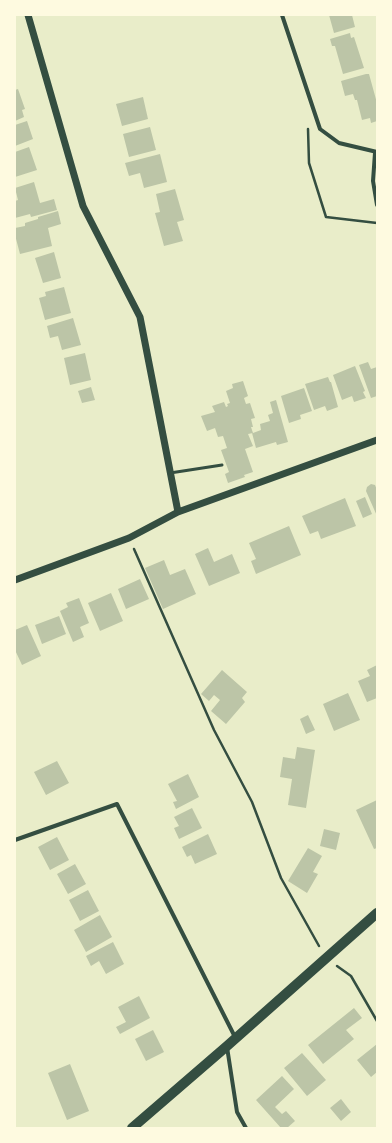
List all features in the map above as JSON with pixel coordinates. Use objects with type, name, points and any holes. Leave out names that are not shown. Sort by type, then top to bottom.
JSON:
[{"type":"main road","points":[[132,1128],[377,913]]},
{"type":"street","points":[[28,15],[83,206],[140,317],[178,512]]},
{"type":"street","points":[[282,15],[320,129],[339,143],[376,152],[373,181],[377,204]]},
{"type":"street","points":[[15,580],[129,538],[178,512],[377,440]]},
{"type":"street","points":[[15,840],[117,804],[236,1038]]},
{"type":"street","points":[[227,1046],[237,1112],[246,1128]]},
{"type":"lane","points":[[170,472],[222,465]]},
{"type":"path","points":[[318,123],[308,126],[309,163],[326,217],[377,223]]},
{"type":"path","points":[[129,538],[214,730],[252,802],[281,878],[326,957],[351,976],[377,1022]]},
{"type":"building","points":[[329,15],[352,15],[355,27],[334,33]]},
{"type":"building","points":[[350,33],[351,38],[354,37],[364,68],[343,74],[335,46],[332,46],[330,39]]},
{"type":"building","points":[[369,74],[377,103],[377,121],[371,123],[370,118],[362,120],[357,100],[355,100],[353,94],[345,96],[341,81]]},
{"type":"building","points":[[18,89],[25,109],[22,110],[24,117],[15,121],[15,90]]},
{"type":"building","points":[[143,97],[148,119],[122,126],[116,104]]},
{"type":"building","points":[[27,121],[33,139],[15,146],[15,125]]},
{"type":"building","points":[[150,127],[156,150],[129,157],[123,134]]},
{"type":"building","points":[[29,147],[37,170],[15,177],[15,152]]},
{"type":"building","points":[[160,154],[167,182],[144,188],[140,173],[129,176],[125,163]]},
{"type":"building","points":[[34,182],[40,203],[54,199],[57,210],[31,217],[30,214],[15,218],[15,201],[18,200],[15,188]]},
{"type":"building","points":[[175,189],[184,220],[177,222],[183,241],[164,246],[155,213],[160,212],[156,194]]},
{"type":"building","points":[[58,211],[61,224],[48,228],[52,246],[20,254],[15,235],[15,228],[25,226],[25,223],[38,219],[38,217]]},
{"type":"building","points":[[54,252],[61,278],[43,283],[35,258]]},
{"type":"building","points":[[64,287],[71,313],[45,320],[39,298],[46,296],[45,292]]},
{"type":"building","points":[[73,318],[81,345],[62,350],[58,336],[50,338],[47,326]]},
{"type":"building","points":[[85,353],[91,380],[70,385],[64,358]]},
{"type":"building","points":[[368,362],[371,369],[377,367],[377,396],[371,398],[359,365]]},
{"type":"building","points":[[355,366],[365,391],[363,392],[366,398],[354,402],[352,396],[342,400],[333,375]]},
{"type":"building","points":[[328,377],[331,382],[338,407],[327,411],[325,406],[314,410],[305,384]]},
{"type":"building","points":[[243,381],[248,396],[244,398],[246,404],[250,403],[255,418],[251,419],[253,433],[261,430],[260,424],[270,421],[268,415],[273,413],[270,402],[276,400],[288,442],[277,445],[276,442],[256,448],[252,433],[248,434],[253,446],[245,449],[253,472],[244,475],[245,477],[228,483],[225,474],[229,472],[221,450],[227,448],[223,436],[218,437],[215,428],[207,431],[201,416],[215,412],[212,406],[224,402],[226,407],[228,406],[227,404],[230,403],[226,391],[233,388],[232,384]]},
{"type":"building","points":[[91,387],[95,400],[82,403],[78,391]]},
{"type":"building","points":[[304,388],[312,411],[300,415],[301,419],[289,423],[281,396]]},
{"type":"building","points":[[371,484],[375,485],[377,490],[377,516],[366,491],[367,487]]},
{"type":"building","points":[[365,497],[372,514],[363,518],[356,501]]},
{"type":"building","points":[[345,498],[356,526],[321,539],[318,531],[310,534],[302,516]]},
{"type":"building","points":[[289,526],[301,555],[256,574],[251,561],[256,559],[249,543]]},
{"type":"building","points":[[208,548],[214,562],[232,554],[240,573],[209,586],[195,554]]},
{"type":"building","points":[[164,560],[170,575],[185,569],[196,594],[163,609],[145,568]]},
{"type":"building","points":[[140,579],[149,599],[126,609],[118,589]]},
{"type":"building","points":[[111,593],[123,621],[100,631],[88,603]]},
{"type":"building","points":[[79,598],[89,623],[80,627],[84,637],[73,642],[60,611],[68,607],[66,603]]},
{"type":"building","points":[[59,616],[66,634],[42,644],[35,625]]},
{"type":"building","points":[[27,625],[41,656],[22,665],[15,650],[15,630]]},
{"type":"building","points":[[377,665],[377,698],[367,702],[358,681],[370,676],[367,670]]},
{"type":"building","points":[[222,670],[247,692],[242,698],[245,702],[226,724],[211,711],[220,700],[214,695],[209,701],[201,694]]},
{"type":"building","points":[[348,693],[360,720],[334,731],[323,704]]},
{"type":"building","points":[[308,715],[315,730],[306,734],[300,719]]},
{"type":"building","points":[[297,747],[315,750],[306,808],[288,805],[292,779],[280,777],[283,757],[295,759]]},
{"type":"building","points":[[57,761],[69,783],[46,795],[34,772]]},
{"type":"building","points":[[188,774],[199,797],[176,809],[173,802],[177,801],[168,784]]},
{"type":"building","points":[[377,800],[377,848],[374,849],[356,810]]},
{"type":"building","points":[[192,808],[202,828],[179,839],[174,828],[179,826],[174,817]]},
{"type":"building","points":[[324,829],[340,833],[336,850],[320,846]]},
{"type":"building","points":[[208,834],[217,854],[195,864],[191,855],[187,857],[182,847]]},
{"type":"building","points":[[57,837],[69,860],[50,870],[38,847]]},
{"type":"building","points":[[308,848],[322,856],[313,872],[318,874],[307,893],[288,881]]},
{"type":"building","points":[[75,864],[86,884],[68,894],[57,874]]},
{"type":"building","points":[[88,890],[99,911],[80,921],[69,900]]},
{"type":"building","points":[[100,915],[112,937],[86,952],[74,930]]},
{"type":"building","points":[[113,942],[124,964],[106,974],[99,961],[91,966],[86,956]]},
{"type":"building","points":[[139,996],[150,1018],[120,1034],[116,1027],[126,1022],[118,1007]]},
{"type":"building","points":[[354,1008],[362,1018],[346,1030],[354,1039],[323,1064],[308,1045]]},
{"type":"building","points":[[153,1030],[164,1052],[146,1061],[135,1039]]},
{"type":"building","points":[[377,1044],[377,1072],[371,1077],[357,1060]]},
{"type":"building","points":[[302,1053],[326,1080],[307,1096],[284,1068]]},
{"type":"building","points":[[70,1064],[89,1111],[67,1120],[48,1073]]},
{"type":"building","points":[[282,1076],[294,1089],[275,1107],[282,1114],[286,1111],[295,1121],[287,1128],[281,1128],[256,1100]]},
{"type":"building","points":[[341,1099],[351,1112],[341,1121],[330,1108]]}]
